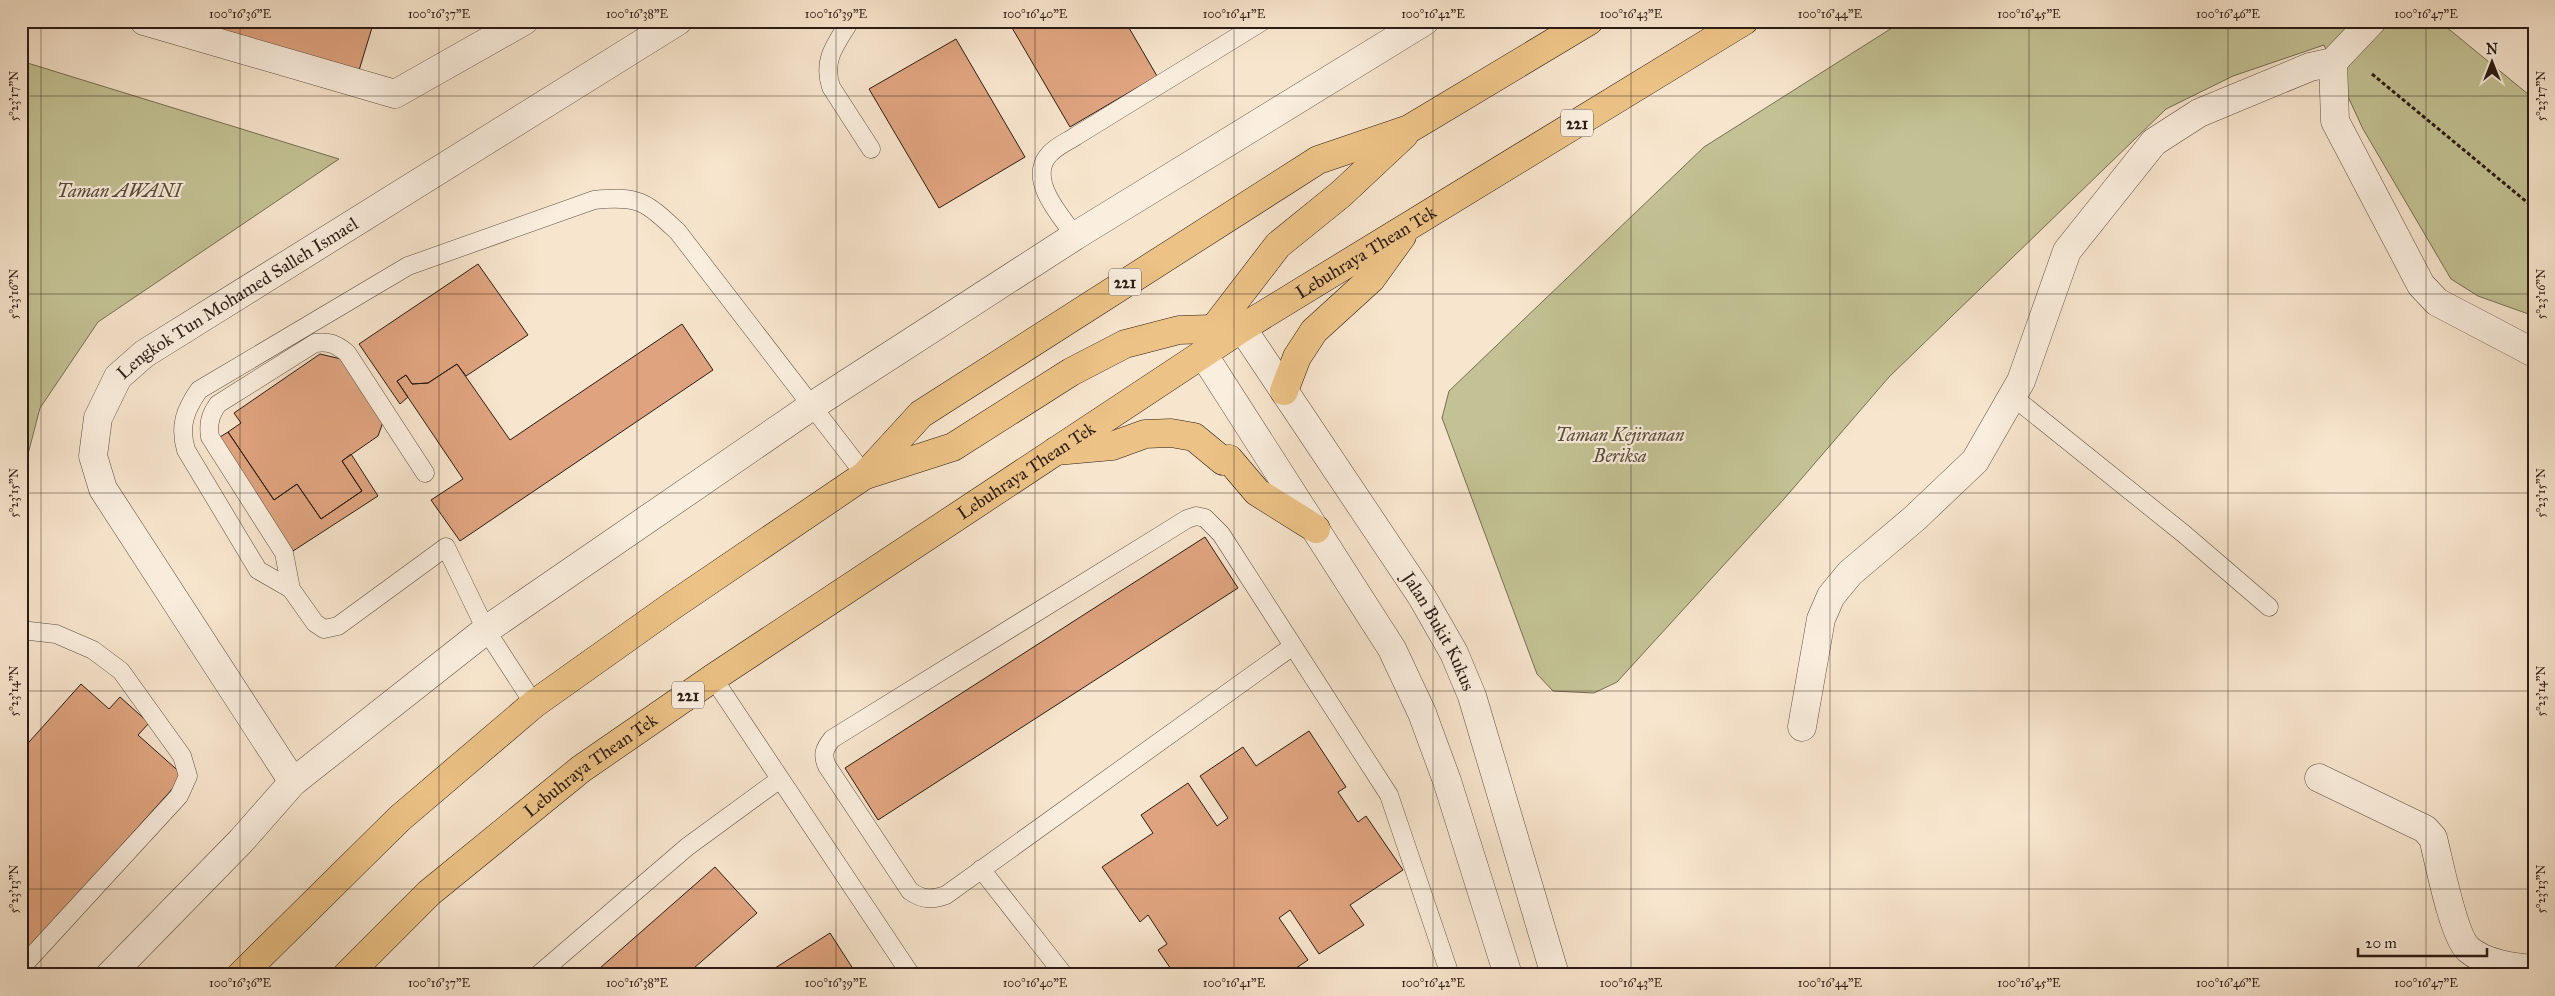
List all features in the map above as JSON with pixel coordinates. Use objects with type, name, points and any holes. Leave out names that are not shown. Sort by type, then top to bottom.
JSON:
[{"type":"main road","name":"221","points":[[242,975],[400,818],[534,704],[669,608],[865,475],[921,414],[1049,334],[1097,300],[1318,160],[1409,129],[1589,21]]},
{"type":"main road","name":"Lebuhraya Thean Tek","points":[[347,975],[429,893],[582,769],[713,678],[1242,328],[1744,21]]},
{"type":"main road","name":"221","points":[[865,475],[953,447],[1071,372],[1125,344],[1179,330],[1215,327],[1278,245],[1341,194],[1409,129]]},
{"type":"main road","points":[[1284,391],[1297,357],[1314,332],[1371,279],[1410,225]]},
{"type":"main road","points":[[1203,354],[1215,327],[1242,328]]},
{"type":"main road","points":[[1055,451],[1112,446],[1145,434],[1171,433],[1194,437],[1223,461],[1229,459],[1257,492],[1316,528]]},
{"type":"street","points":[[144,21],[395,94],[524,21]]},
{"type":"street","name":"Lengkok Tun Mohamed Salleh Ismael","points":[[293,782],[104,488],[93,456],[98,418],[118,377],[144,354],[678,21]]},
{"type":"street","points":[[110,975],[241,841],[293,782],[486,630],[812,406],[1075,236],[1425,21]]},
{"type":"street","points":[[1802,727],[1821,619],[1831,596],[1850,573],[1915,518],[1975,461],[2020,381],[2067,252],[2154,142],[2199,113],[2310,66],[2339,57],[2372,21]]},
{"type":"street","points":[[2339,57],[2335,121],[2420,285],[2437,302],[2534,354]]},
{"type":"street","name":"Jalan Bukit Kukus","points":[[1242,328],[1422,597],[1454,653],[1472,696],[1554,975]]},
{"type":"street","points":[[1203,354],[1392,649],[1422,713],[1447,780],[1508,975]]},
{"type":"street","points":[[2319,778],[2425,829],[2433,838],[2458,933],[2468,948],[2489,960],[2520,968],[2534,969]]},
{"type":"lane","points":[[850,21],[831,53],[827,64],[828,76],[831,86],[870,149]]},
{"type":"lane","points":[[1075,236],[1054,206],[1042,179],[1042,168],[1047,156],[1076,136],[1263,21]]},
{"type":"lane","points":[[291,589],[258,570],[186,450],[182,436],[183,421],[187,407],[199,390],[408,266],[594,200],[621,197],[651,206],[678,232],[865,475]]},
{"type":"lane","points":[[426,473],[347,353],[338,345],[327,341],[315,343],[218,404],[212,412],[209,426],[210,437],[284,554],[291,589],[314,623],[324,629],[338,626],[446,547],[486,630],[534,704]]},
{"type":"lane","points":[[2012,396],[2184,534],[2269,607]]},
{"type":"lane","points":[[1294,646],[946,895],[933,900],[920,898],[910,891],[827,766],[823,757],[826,747],[832,739],[1187,518],[1196,516],[1206,518],[1221,534],[1294,646],[1389,795],[1450,975]]},
{"type":"lane","points":[[21,630],[56,634],[93,650],[121,671],[182,756],[188,776],[179,796],[21,968]]},
{"type":"lane","points":[[713,678],[912,975]]},
{"type":"lane","points":[[538,975],[687,847],[780,779]]},
{"type":"lane","points":[[982,869],[1064,975]]},
{"type":"path","points":[[2339,57],[2534,208]]},
{"type":"green space","name":"Taman Kejiranan Beriksa","points":[[1903,21],[2439,21],[2534,99],[2534,316],[2478,296],[2451,279],[2363,129],[2324,45],[2233,76],[2166,109],[1889,377],[1784,499],[1617,682],[1594,693],[1553,691],[1537,674],[1442,418],[1449,391],[1704,147]]},
{"type":"green space","name":"Taman AWANI","points":[[21,61],[339,159],[98,322],[40,408],[21,481]]},
{"type":"building","points":[[173,21],[374,21],[357,77]]},
{"type":"building","points":[[1008,21],[1125,21],[1157,76],[1070,127]]},
{"type":"building","points":[[956,39],[1025,157],[939,208],[869,89]]},
{"type":"building","points":[[478,264],[528,335],[466,376],[457,364],[428,383],[412,384],[406,375],[397,381],[408,397],[400,404],[359,344]]},
{"type":"building","points":[[682,324],[713,370],[460,541],[431,500],[463,479],[397,381],[406,375],[412,384],[428,383],[457,364],[510,440]]},
{"type":"building","points":[[320,354],[341,359],[383,422],[378,436],[342,461],[362,491],[321,519],[297,484],[274,500],[228,432],[241,423],[234,413]]},
{"type":"building","points":[[228,432],[274,500],[297,484],[321,519],[362,491],[342,461],[351,454],[378,496],[293,551],[220,437]]},
{"type":"building","points":[[1205,537],[1238,588],[878,820],[845,768]]},
{"type":"building","points":[[81,684],[109,709],[120,697],[149,723],[138,735],[184,776],[21,957],[21,751]]},
{"type":"building","points":[[1309,731],[1346,787],[1338,792],[1358,822],[1366,816],[1403,870],[1350,905],[1364,925],[1319,954],[1290,910],[1279,918],[1308,960],[1286,975],[1254,975],[1253,973],[1249,975],[1175,975],[1158,950],[1167,944],[1148,915],[1140,922],[1102,867],[1153,833],[1141,815],[1188,783],[1217,826],[1228,818],[1200,776],[1243,747],[1256,766]]},
{"type":"building","points":[[715,867],[757,913],[686,975],[592,975]]},
{"type":"building","points":[[830,933],[857,975],[775,975],[772,970]]}]
